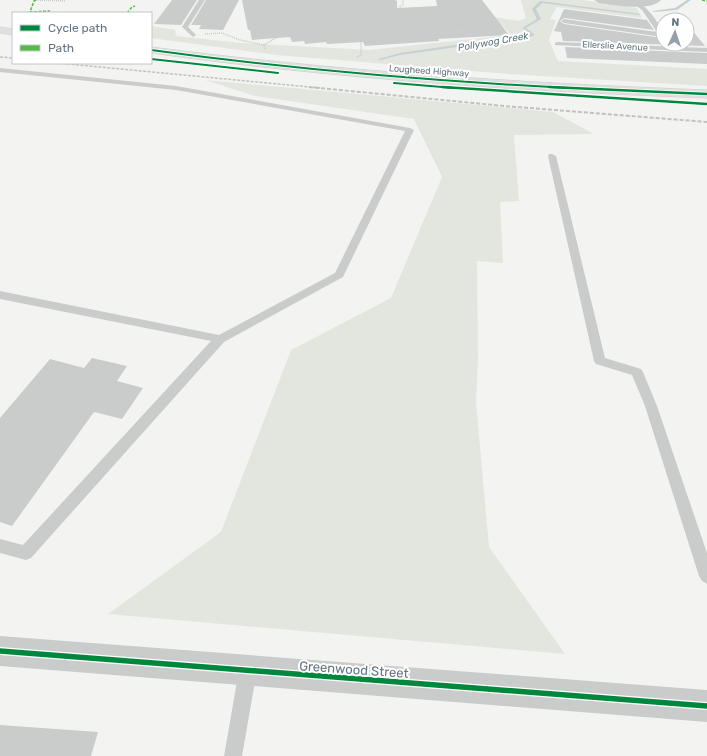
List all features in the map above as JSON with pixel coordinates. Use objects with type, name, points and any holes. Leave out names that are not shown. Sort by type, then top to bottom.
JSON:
[{"type":"main road","points":[[0,30],[12,32]]},
{"type":"main road","points":[[0,39],[12,41]]},
{"type":"main road","name":"Lougheed Highway","points":[[152,50],[266,65],[362,74],[542,87],[707,94]]},
{"type":"main road","name":"Lougheed Highway","points":[[152,59],[261,72],[478,90],[707,104]]},
{"type":"street","points":[[599,0],[637,4],[656,0]]},
{"type":"street","name":"Greenwood Street","points":[[0,651],[707,706]]},
{"type":"lane","points":[[193,35],[185,27],[202,0]]},
{"type":"lane","name":"Ellerslie Avenue","points":[[637,4],[644,9],[655,24]]},
{"type":"lane","name":"Ellerslie Avenue","points":[[564,21],[655,34]]},
{"type":"lane","name":"Ellerslie Avenue","points":[[557,44],[655,47]]},
{"type":"lane","name":"Ellerslie Avenue","points":[[695,49],[707,50]]},
{"type":"lane","points":[[0,70],[176,88],[410,130],[339,275],[220,339],[26,553],[0,546]]},
{"type":"lane","points":[[552,156],[600,361],[637,372],[651,406],[707,576]]},
{"type":"lane","points":[[0,295],[220,339]]},
{"type":"lane","points":[[233,756],[248,670]]},
{"type":"path","points":[[36,0],[66,1]]},
{"type":"path","points":[[367,30],[365,15],[395,12],[403,4],[403,0]]},
{"type":"path","points":[[193,35],[222,33],[240,40],[264,44],[281,35],[276,20]]},
{"type":"path","points":[[355,59],[361,55],[361,37],[457,27],[458,25],[487,23],[491,20]]},
{"type":"path","points":[[278,25],[283,23]]},
{"type":"path","points":[[264,44],[264,51]]},
{"type":"shaded area","points":[[521,0],[583,0],[637,8],[642,18],[557,7],[550,19],[556,20],[549,40],[558,61],[707,69],[707,86],[509,74],[277,55],[152,38],[152,26],[175,30],[176,36],[241,43],[369,50],[511,35],[503,26],[492,23],[494,17],[518,21],[526,18]]},
{"type":"shaded area","points":[[205,80],[553,112],[594,134],[514,135],[519,201],[500,202],[503,263],[477,261],[478,360],[476,402],[489,547],[565,654],[108,614],[221,532],[291,350],[391,298],[442,177],[414,119],[255,96]]},
{"type":"building","points":[[172,0],[197,0],[181,25],[154,24]]},
{"type":"building","points":[[206,0],[239,0],[223,30],[199,29],[201,25],[191,25]]},
{"type":"building","points":[[242,0],[395,0],[397,1],[397,8],[437,6],[436,0],[482,0],[509,35],[438,39],[439,41],[365,46],[363,42],[327,44],[326,42],[305,44],[304,41],[292,42],[290,37],[252,40],[250,30],[248,30]]},
{"type":"building","points":[[564,9],[647,20],[654,30],[564,18],[560,21],[564,24],[655,37],[655,44],[563,41],[561,32],[554,31]]},
{"type":"building","points":[[695,34],[705,46],[695,46]]},
{"type":"building","points":[[565,47],[707,53],[707,64],[567,58]]},
{"type":"building","points":[[92,358],[127,366],[117,381],[143,388],[122,419],[94,412],[12,526],[0,522],[0,418],[50,359],[84,368]]},
{"type":"building","points":[[0,725],[98,732],[91,756],[0,756]]},
{"type":"waterway","name":"Pollywog Creek","points":[[654,11],[676,9],[689,0]]},
{"type":"waterway","name":"Pollywog Creek","points":[[380,59],[400,54],[533,35],[524,28],[539,19],[534,9],[541,2],[639,14]]},
{"type":"railway","points":[[0,57],[12,58]]},
{"type":"railway","points":[[68,64],[320,88]]},
{"type":"railway","points":[[309,87],[504,106],[707,122]]},
{"type":"marked path","points":[[36,0],[34,1],[30,12],[50,11]]},
{"type":"marked path","points":[[702,0],[707,1]]},
{"type":"marked path","points":[[128,12],[135,6]]},
{"type":"cycle path","points":[[152,50],[251,63],[375,76],[541,87],[707,94]]},
{"type":"cycle path","points":[[152,59],[278,73]]},
{"type":"cycle path","points":[[394,83],[485,91],[707,104]]},
{"type":"cycle path","points":[[0,651],[707,706]]}]
